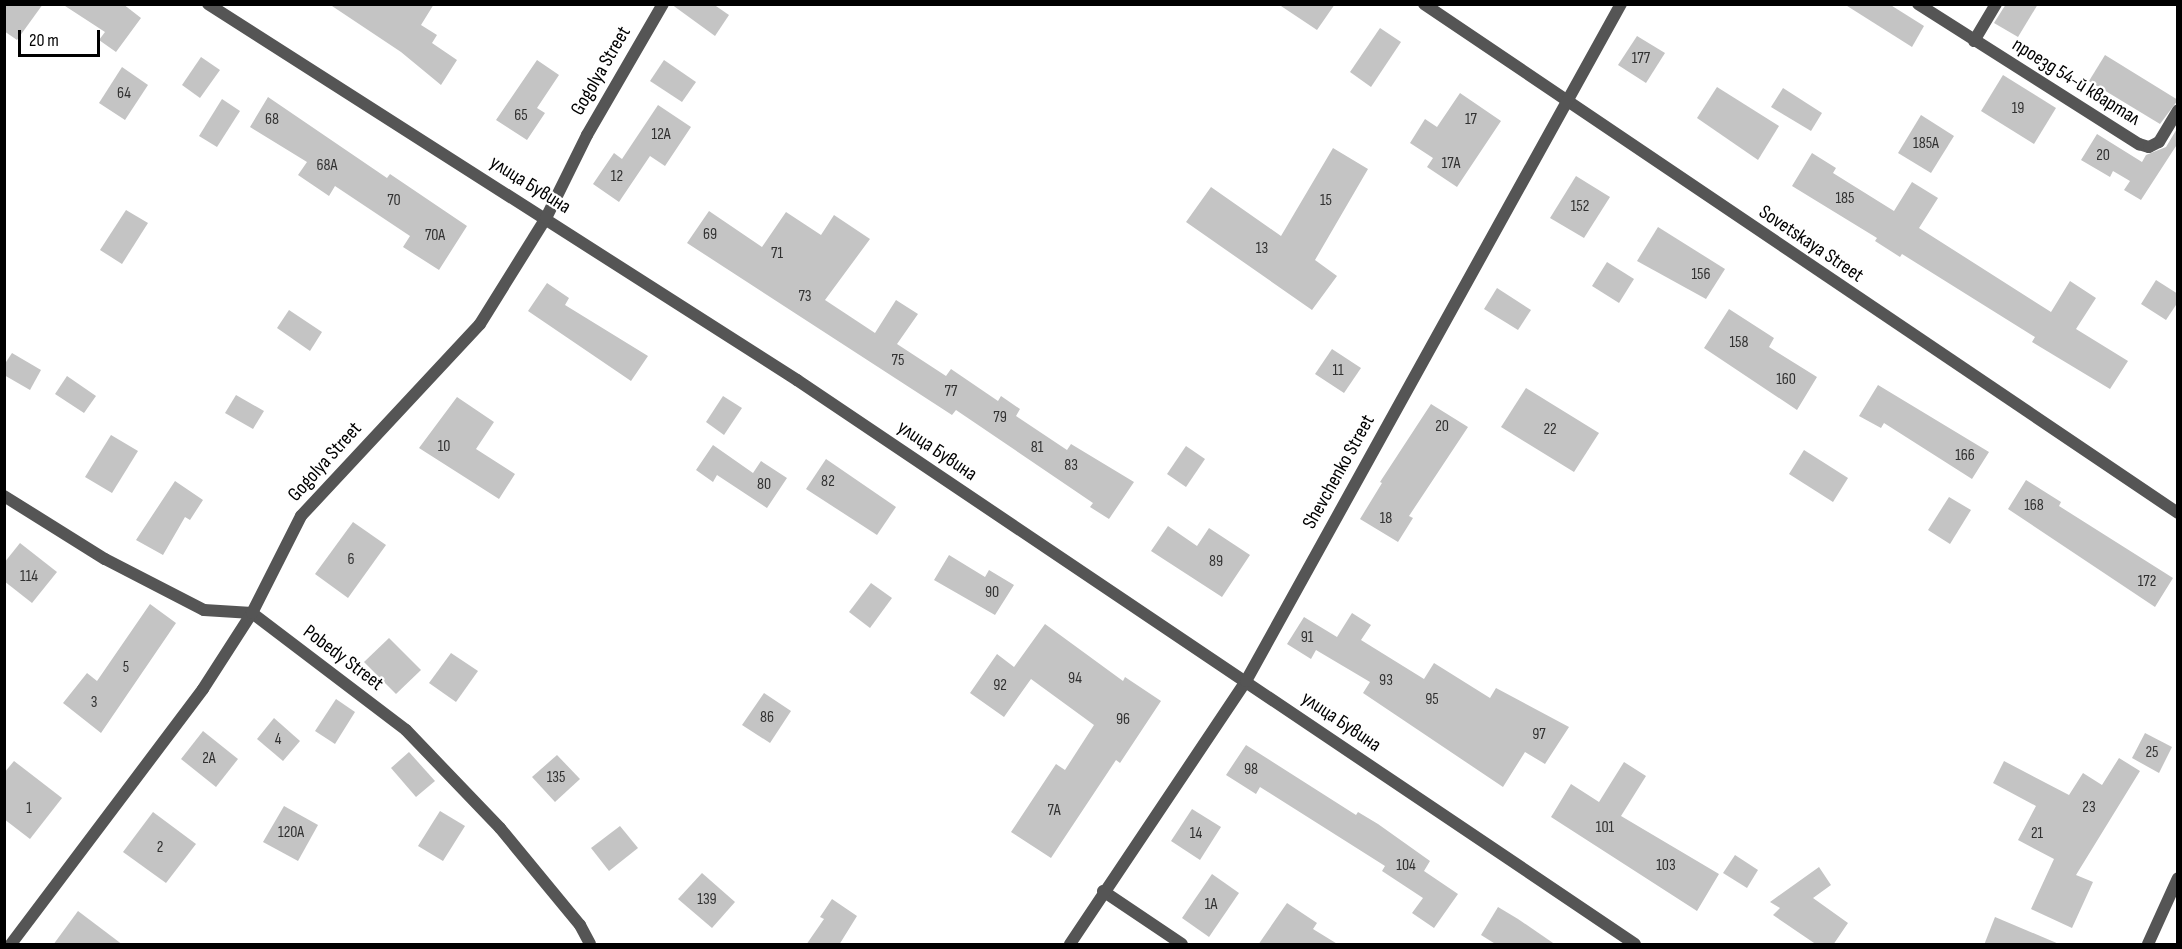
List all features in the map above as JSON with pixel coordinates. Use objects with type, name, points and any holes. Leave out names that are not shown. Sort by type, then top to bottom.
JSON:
[{"type":"street","name":"улица Бувина","points":[[208,4],[797,380],[1635,945]]},
{"type":"street","name":"Gogolya Street","points":[[11,945],[203,688],[252,613],[301,516],[480,324],[546,218],[587,135],[663,4]]},
{"type":"street","name":"Sovetskaya Street","points":[[1424,4],[1565,102],[2178,513]]},
{"type":"street","name":"Shevchenko Street","points":[[1070,945],[1103,891],[1246,681],[1621,4]]},
{"type":"street","name":"проезд 54-й квартал","points":[[1918,4],[2139,144],[2149,147],[2159,142],[2178,110]]},
{"type":"street","points":[[1974,41],[1996,4]]},
{"type":"street","points":[[4,496],[105,559],[204,610],[252,613]]},
{"type":"street","name":"Pobedy Street","points":[[252,613],[406,730],[500,828],[580,925],[590,945]]},
{"type":"street","points":[[2148,945],[2178,878]]},
{"type":"street","points":[[1103,891],[1182,945]]},
{"type":"building","points":[[4,4],[43,4],[17,40],[4,31]]},
{"type":"building","points":[[62,4],[123,4],[141,18],[116,52],[99,40],[105,32]]},
{"type":"building","points":[[329,4],[434,4],[421,25],[437,35],[432,43],[457,60],[441,85],[401,52]]},
{"type":"building","points":[[671,4],[713,4],[729,15],[715,36]]},
{"type":"building","points":[[1278,4],[1335,4],[1317,30]]},
{"type":"building","points":[[1844,4],[1889,4],[1924,26],[1912,47]]},
{"type":"building","points":[[2006,4],[2038,4],[2018,37],[1994,23]]},
{"type":"building","points":[[1380,28],[1401,42],[1371,87],[1350,72]]},
{"type":"building","points":[[1637,36],[1665,53],[1646,83],[1618,65]]},
{"type":"building","points":[[2105,55],[2178,100],[2160,124],[2089,81]]},
{"type":"building","points":[[201,57],[220,70],[200,98],[182,85]]},
{"type":"building","points":[[537,60],[559,75],[537,108],[545,113],[527,140],[496,120]]},
{"type":"building","points":[[664,60],[696,82],[682,102],[650,81]]},
{"type":"building","points":[[122,67],[148,85],[125,120],[99,103]]},
{"type":"building","points":[[2003,75],[2056,108],[2034,144],[1981,111]]},
{"type":"building","points":[[1717,87],[1779,126],[1758,160],[1697,118]]},
{"type":"building","points":[[1783,88],[1822,113],[1811,131],[1771,107]]},
{"type":"building","points":[[1460,93],[1501,121],[1457,187],[1427,167],[1433,158],[1410,143],[1425,119],[1437,127]]},
{"type":"building","points":[[268,97],[387,178],[390,174],[467,226],[439,270],[403,247],[410,236],[335,186],[329,196],[298,175],[307,162],[250,127]]},
{"type":"building","points":[[222,99],[240,111],[217,147],[199,136]]},
{"type":"building","points":[[658,105],[691,127],[665,166],[650,156],[619,202],[593,184],[614,153],[622,159]]},
{"type":"building","points":[[1921,115],[1954,136],[1931,173],[1898,153]]},
{"type":"building","points":[[2178,127],[2178,143],[2141,200],[2124,190],[2130,181],[2113,171],[2110,177],[2081,160],[2097,134],[2142,162],[2146,155],[2166,147]]},
{"type":"building","points":[[1333,148],[1368,169],[1315,260],[1337,276],[1312,310],[1186,222],[1211,187],[1281,236]]},
{"type":"building","points":[[1812,153],[1836,168],[1833,173],[1894,211],[1912,182],[1938,198],[1919,228],[2051,312],[2070,281],[2096,298],[2076,329],[2128,361],[2110,389],[2032,342],[2035,337],[1902,254],[1900,257],[1875,241],[1877,238],[1792,186]]},
{"type":"building","points":[[1576,176],[1610,197],[1584,238],[1550,218]]},
{"type":"building","points":[[126,210],[148,223],[122,264],[100,250]]},
{"type":"building","points":[[709,211],[762,247],[786,212],[821,235],[834,215],[870,239],[825,300],[875,333],[896,300],[918,314],[897,344],[946,376],[951,369],[998,401],[1001,396],[1020,409],[1016,416],[1067,450],[1071,444],[1134,482],[1109,519],[1090,507],[1093,503],[956,410],[952,415],[687,243]]},
{"type":"building","points":[[1658,227],[1725,269],[1706,299],[1637,261]]},
{"type":"building","points":[[1607,262],[1634,279],[1619,303],[1592,286]]},
{"type":"building","points":[[2156,280],[2178,294],[2178,302],[2166,320],[2141,304]]},
{"type":"building","points":[[547,283],[569,298],[565,305],[648,356],[631,381],[528,311]]},
{"type":"building","points":[[1497,288],[1531,310],[1518,330],[1484,309]]},
{"type":"building","points":[[1729,309],[1774,338],[1769,347],[1817,377],[1797,410],[1704,348]]},
{"type":"building","points":[[289,310],[322,332],[310,351],[277,328]]},
{"type":"building","points":[[1332,349],[1361,368],[1344,393],[1315,374]]},
{"type":"building","points":[[12,353],[41,370],[30,390],[4,375],[4,365]]},
{"type":"building","points":[[67,376],[96,396],[84,413],[55,394]]},
{"type":"building","points":[[1878,385],[1989,452],[1972,479],[1884,423],[1881,428],[1859,416]]},
{"type":"building","points":[[1526,388],[1599,433],[1574,472],[1501,427]]},
{"type":"building","points":[[236,395],[264,411],[253,429],[225,413]]},
{"type":"building","points":[[723,396],[742,408],[724,435],[706,422]]},
{"type":"building","points":[[457,397],[494,422],[476,449],[515,474],[499,499],[419,448]]},
{"type":"building","points":[[1431,404],[1468,427],[1409,516],[1413,518],[1398,542],[1360,519],[1382,483],[1380,482]]},
{"type":"building","points":[[111,435],[138,451],[112,493],[85,477]]},
{"type":"building","points":[[713,445],[753,473],[761,461],[787,478],[767,508],[717,475],[713,482],[696,470]]},
{"type":"building","points":[[1186,446],[1205,459],[1186,487],[1167,474]]},
{"type":"building","points":[[1804,450],[1848,478],[1833,502],[1789,474]]},
{"type":"building","points":[[826,459],[896,507],[877,535],[806,489]]},
{"type":"building","points":[[2026,480],[2061,502],[2059,506],[2173,578],[2155,607],[2008,509]]},
{"type":"building","points":[[175,481],[203,500],[190,520],[185,517],[163,555],[136,540]]},
{"type":"building","points":[[1949,497],[1971,510],[1950,544],[1928,530]]},
{"type":"building","points":[[353,522],[386,545],[348,598],[315,574]]},
{"type":"building","points":[[1168,526],[1197,546],[1209,528],[1250,555],[1222,597],[1151,551]]},
{"type":"building","points":[[20,543],[57,572],[32,603],[4,581],[4,563]]},
{"type":"building","points":[[949,555],[985,577],[989,570],[1014,585],[995,615],[934,580]]},
{"type":"building","points":[[871,583],[892,598],[870,628],[849,612]]},
{"type":"building","points":[[150,604],[176,623],[101,733],[63,703],[87,673],[97,681]]},
{"type":"building","points":[[1352,613],[1371,625],[1361,640],[1424,679],[1434,663],[1490,698],[1496,688],[1569,727],[1545,764],[1525,752],[1503,787],[1363,693],[1370,682],[1316,650],[1311,659],[1287,644],[1304,617],[1337,637]]},
{"type":"building","points":[[1045,624],[1123,681],[1125,677],[1161,701],[1120,763],[1116,760],[1051,858],[1011,832],[1056,764],[1065,770],[1094,725],[1031,679],[1004,717],[970,693],[997,654],[1014,667]]},
{"type":"building","points":[[389,638],[421,670],[396,694],[364,662]]},
{"type":"building","points":[[451,653],[478,671],[456,702],[429,683]]},
{"type":"building","points":[[764,693],[791,711],[770,743],[742,725]]},
{"type":"building","points":[[336,699],[355,712],[335,744],[315,731]]},
{"type":"building","points":[[274,718],[300,741],[283,761],[257,739]]},
{"type":"building","points":[[203,731],[238,759],[216,787],[181,759]]},
{"type":"building","points":[[2145,733],[2172,747],[2159,773],[2132,758]]},
{"type":"building","points":[[1246,745],[1356,815],[1358,812],[1378,824],[1430,861],[1424,871],[1458,894],[1434,928],[1412,913],[1423,898],[1382,871],[1385,866],[1260,787],[1256,794],[1226,775]]},
{"type":"building","points":[[409,752],[435,781],[416,797],[391,768]]},
{"type":"building","points":[[557,755],[580,779],[555,802],[532,777]]},
{"type":"building","points":[[2119,758],[2140,771],[2076,875],[2093,882],[2072,928],[2031,909],[2054,859],[2018,840],[2036,806],[1993,783],[2004,761],[2069,795],[2083,773],[2102,785]]},
{"type":"building","points":[[14,761],[62,798],[30,839],[4,819],[4,773]]},
{"type":"building","points":[[1624,762],[1646,776],[1621,816],[1719,874],[1697,911],[1551,817],[1571,784],[1599,802]]},
{"type":"building","points":[[284,806],[318,825],[298,861],[263,842]]},
{"type":"building","points":[[1192,809],[1221,827],[1200,860],[1171,841]]},
{"type":"building","points":[[440,811],[465,826],[443,861],[418,846]]},
{"type":"building","points":[[153,812],[196,844],[166,883],[123,852]]},
{"type":"building","points":[[620,826],[638,848],[609,871],[591,848]]},
{"type":"building","points":[[1735,855],[1758,870],[1747,888],[1723,873]]},
{"type":"building","points":[[1819,867],[1831,885],[1813,898],[1848,923],[1833,945],[1817,945],[1773,915],[1780,908],[1770,902]]},
{"type":"building","points":[[702,873],[735,902],[712,928],[678,899]]},
{"type":"building","points":[[1212,874],[1239,893],[1209,937],[1182,918]]},
{"type":"building","points":[[832,899],[857,916],[839,945],[806,945],[824,919],[820,917]]},
{"type":"building","points":[[1287,903],[1317,923],[1313,929],[1339,945],[1258,945]]},
{"type":"building","points":[[1498,907],[1556,945],[1497,945],[1481,935]]},
{"type":"building","points":[[78,911],[123,945],[53,945]]},
{"type":"building","points":[[1995,917],[2059,944],[2059,945],[1984,945]]}]
